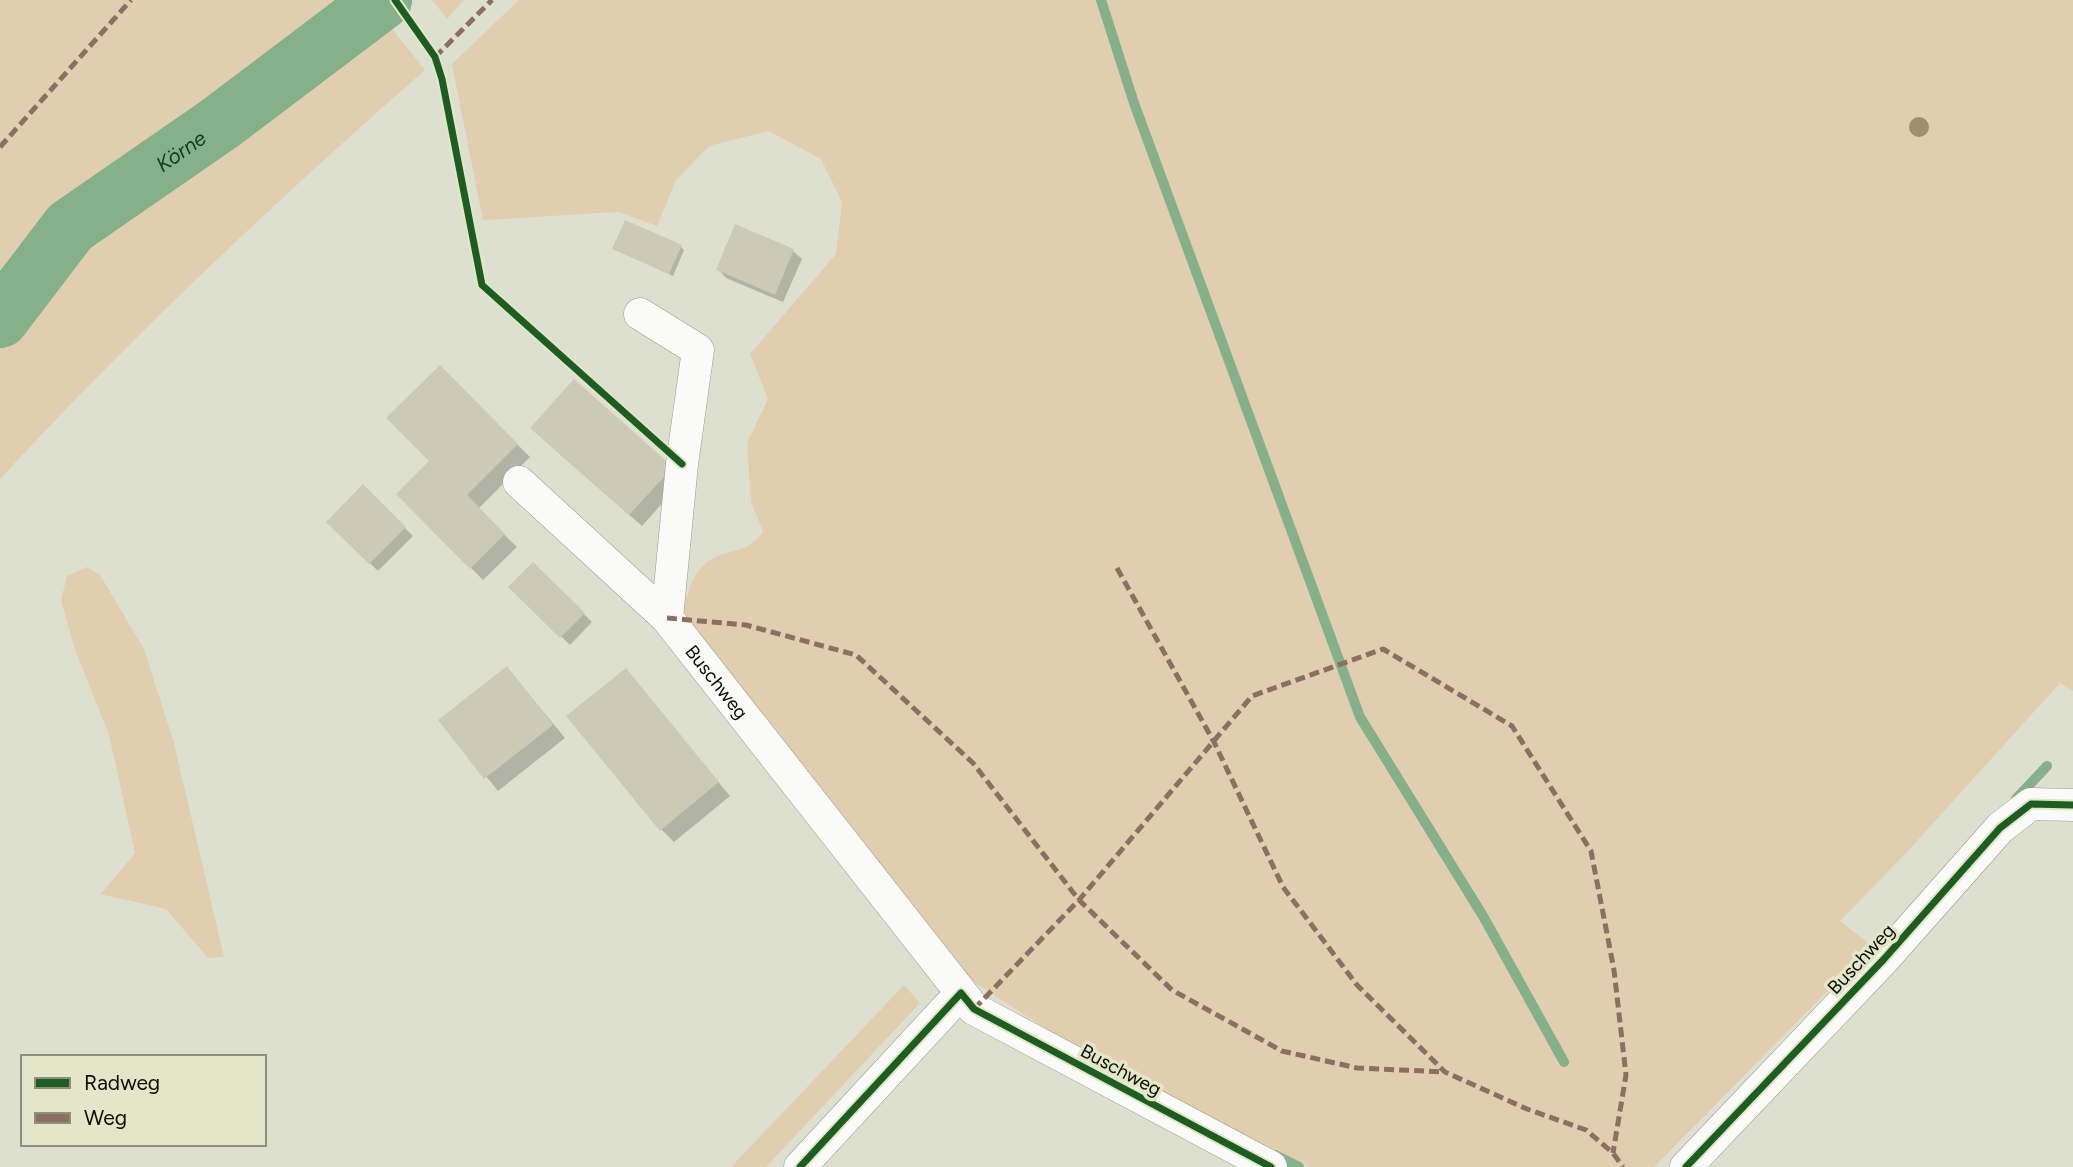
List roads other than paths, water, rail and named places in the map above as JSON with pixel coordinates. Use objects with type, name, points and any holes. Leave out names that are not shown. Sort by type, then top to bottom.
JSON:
[{"type":"lane","points":[[640,314],[698,350],[682,464],[667,618]]},
{"type":"lane","name":"Buschweg","points":[[519,482],[667,618],[974,1009],[1270,1167]]},
{"type":"lane","name":"Buschweg","points":[[1686,1167],[1884,960],[2000,828],[2031,804],[2073,805]]},
{"type":"lane","points":[[800,1167],[961,993]]},
{"type":"waterway","name":"Körne","points":[[0,319],[70,227],[219,124],[383,0]]},
{"type":"waterway","points":[[1101,0],[1134,103],[1360,717],[1483,916],[1564,1062]]},
{"type":"waterway","points":[[2016,799],[2047,766]]},
{"type":"waterway","points":[[1275,1155],[1299,1167]]}]
